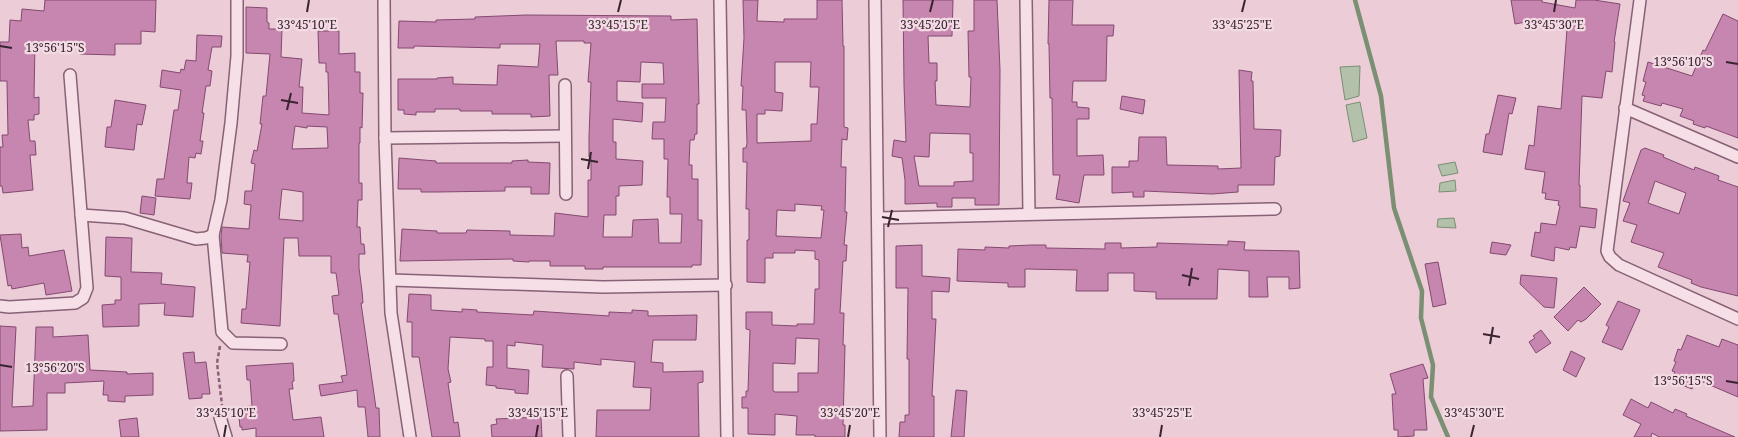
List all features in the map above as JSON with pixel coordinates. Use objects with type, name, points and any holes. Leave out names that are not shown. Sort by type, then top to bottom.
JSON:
[{"type":"street","points":[[237,0],[237,56],[231,123],[221,200],[213,235],[222,332],[233,343],[281,344]]},
{"type":"street","points":[[384,0],[391,313],[410,437]]},
{"type":"street","points":[[720,0],[727,437]]},
{"type":"street","points":[[875,0],[880,437]]},
{"type":"street","points":[[1026,0],[1029,214]]},
{"type":"street","points":[[1640,0],[1607,251],[1610,257],[1619,265],[1738,319]]},
{"type":"street","points":[[0,306],[75,303],[83,298],[87,288],[70,75]]},
{"type":"street","points":[[565,85],[566,194]]},
{"type":"street","points":[[1625,108],[1738,157]]},
{"type":"street","points":[[386,138],[565,136]]},
{"type":"street","points":[[878,218],[1275,209]]},
{"type":"street","points":[[81,214],[125,218],[196,239],[213,235]]},
{"type":"street","points":[[391,280],[603,288],[726,285]]},
{"type":"street","points":[[567,376],[569,437]]},
{"type":"street","points":[[220,417],[226,437]]},
{"type":"path","points":[[220,417],[222,408],[217,363],[222,332]]},
{"type":"shaded area","points":[[1360,66],[1359,96],[1345,100],[1340,67]]},
{"type":"shaded area","points":[[1360,102],[1367,138],[1353,142],[1346,105]]},
{"type":"shaded area","points":[[1455,162],[1458,173],[1442,176],[1438,165]]},
{"type":"shaded area","points":[[1455,180],[1456,191],[1439,192],[1440,183]]},
{"type":"shaded area","points":[[1454,218],[1456,228],[1437,227],[1438,219]]},
{"type":"building","points":[[45,0],[156,0],[155,32],[141,31],[141,44],[115,44],[115,55],[80,54],[81,43],[35,42],[34,98],[39,97],[39,114],[34,115],[34,120],[28,120],[30,141],[35,141],[36,155],[30,155],[33,190],[3,193],[2,186],[0,186],[0,147],[3,147],[2,135],[8,135],[7,81],[0,81],[0,42],[9,42],[10,20],[21,21],[22,9],[44,11]]},
{"type":"building","points":[[743,0],[758,0],[757,21],[784,22],[784,19],[817,19],[817,0],[842,0],[844,127],[848,128],[847,140],[842,139],[841,167],[846,167],[845,212],[847,212],[844,245],[847,245],[846,261],[843,261],[840,313],[844,313],[843,425],[845,425],[845,437],[796,435],[797,416],[775,414],[775,435],[748,434],[748,408],[742,408],[742,397],[746,397],[746,391],[748,391],[750,330],[746,329],[746,312],[772,312],[772,325],[797,326],[797,324],[814,324],[815,289],[819,289],[819,260],[815,259],[815,251],[795,250],[795,253],[773,253],[773,258],[765,258],[765,283],[747,282],[749,209],[746,209],[747,162],[743,162],[743,148],[746,148],[747,143],[746,110],[742,110],[743,86],[741,86],[744,38]],"holes":[[[775,62],[811,62],[810,87],[819,87],[817,124],[811,124],[811,141],[757,143],[757,114],[765,114],[765,110],[782,111],[783,93],[775,92]],[[795,204],[822,206],[821,210],[824,210],[821,238],[776,236],[777,210],[795,211]],[[796,338],[819,339],[818,373],[798,373],[798,392],[773,391],[773,363],[795,364]]]},
{"type":"building","points":[[903,0],[953,0],[952,36],[928,36],[929,63],[937,63],[937,81],[935,81],[936,105],[970,107],[971,77],[969,77],[968,31],[974,31],[974,0],[997,0],[1000,70],[999,205],[975,205],[975,198],[952,198],[952,207],[937,207],[937,203],[905,204],[905,180],[902,158],[892,156],[894,140],[906,142]],"holes":[[[930,133],[970,134],[970,153],[973,153],[973,181],[954,182],[954,186],[919,186],[914,156],[929,157]]]},
{"type":"building","points":[[1049,0],[1073,0],[1072,25],[1114,25],[1113,36],[1107,36],[1106,81],[1073,81],[1072,102],[1077,102],[1077,107],[1089,108],[1089,119],[1077,119],[1077,156],[1103,155],[1104,175],[1084,175],[1079,203],[1056,199],[1060,175],[1053,175],[1052,98],[1050,98],[1048,44]]},
{"type":"building","points":[[1511,0],[1542,0],[1542,2],[1575,8],[1576,0],[1594,0],[1620,4],[1614,42],[1612,72],[1606,71],[1602,98],[1582,96],[1580,207],[1597,209],[1595,228],[1580,226],[1576,248],[1570,247],[1569,250],[1555,247],[1554,261],[1531,256],[1535,232],[1540,233],[1541,223],[1556,225],[1560,206],[1558,205],[1559,201],[1545,199],[1546,193],[1542,193],[1545,172],[1525,169],[1529,145],[1534,146],[1538,106],[1561,109],[1567,29],[1544,24],[1544,22],[1537,22],[1537,20],[1515,24]]},
{"type":"building","points":[[246,7],[267,8],[269,29],[282,29],[281,57],[302,59],[299,87],[303,87],[302,113],[329,115],[328,72],[326,72],[326,63],[319,63],[318,31],[339,31],[339,54],[355,53],[355,72],[360,72],[360,93],[363,93],[362,128],[360,127],[359,143],[359,183],[362,183],[362,200],[358,200],[357,227],[360,227],[361,244],[364,244],[365,254],[359,254],[363,303],[361,303],[376,408],[379,408],[380,437],[368,437],[365,407],[358,407],[357,390],[321,396],[319,385],[343,382],[341,376],[347,375],[338,314],[334,314],[332,296],[339,295],[336,273],[331,273],[331,256],[299,256],[298,238],[284,238],[280,326],[241,323],[242,309],[246,309],[250,262],[247,262],[248,255],[222,253],[221,236],[222,227],[249,229],[251,205],[244,204],[245,191],[252,191],[255,164],[251,163],[254,150],[257,151],[262,124],[260,124],[263,96],[266,96],[270,54],[246,53]],"holes":[[[295,126],[307,128],[307,126],[327,127],[328,148],[292,149]],[[282,189],[303,192],[303,221],[279,219]]]},
{"type":"building","points":[[1723,14],[1738,21],[1738,138],[1706,126],[1705,128],[1693,124],[1694,121],[1680,116],[1683,109],[1662,103],[1661,106],[1643,101],[1645,96],[1642,95],[1646,82],[1643,81],[1648,62],[1692,76],[1703,50],[1705,51]]},
{"type":"building","points":[[526,15],[671,16],[671,20],[697,19],[699,104],[697,104],[697,134],[695,134],[694,140],[690,140],[689,165],[692,165],[692,179],[698,179],[698,220],[702,220],[701,265],[692,265],[692,267],[603,267],[603,269],[585,269],[585,266],[550,266],[550,261],[529,262],[513,261],[513,259],[400,261],[402,229],[437,231],[437,233],[466,233],[467,230],[510,231],[510,235],[554,236],[555,213],[588,217],[588,180],[591,180],[589,137],[591,82],[588,82],[591,43],[584,43],[584,41],[556,41],[558,75],[549,75],[550,116],[531,117],[531,114],[492,114],[492,111],[460,111],[460,109],[435,109],[435,112],[416,112],[416,115],[404,114],[404,110],[398,110],[398,79],[453,77],[453,84],[497,85],[498,65],[538,67],[540,44],[500,44],[500,48],[414,46],[414,48],[398,48],[399,21],[436,22],[436,20],[475,19],[475,17]],"holes":[[[641,62],[663,63],[664,84],[642,84],[642,98],[666,98],[665,122],[653,122],[652,139],[664,139],[664,159],[668,159],[667,197],[670,197],[670,214],[682,214],[681,243],[659,243],[658,219],[633,220],[632,237],[603,237],[604,215],[616,215],[616,196],[619,196],[619,186],[642,185],[643,161],[616,159],[616,142],[613,142],[613,119],[642,122],[643,103],[617,101],[617,81],[640,82]]]},
{"type":"building","points":[[197,35],[222,36],[221,47],[212,47],[208,70],[212,71],[210,86],[206,86],[202,113],[204,113],[200,141],[203,141],[201,154],[196,153],[195,158],[189,157],[187,183],[192,183],[190,199],[155,196],[157,179],[164,179],[174,110],[178,110],[181,90],[160,87],[162,70],[180,73],[181,69],[184,70],[186,60],[196,61]]},
{"type":"building","points":[[1239,70],[1252,72],[1254,129],[1281,130],[1280,156],[1275,157],[1274,185],[1238,185],[1238,192],[1212,194],[1144,191],[1144,197],[1133,197],[1133,192],[1112,193],[1112,167],[1129,167],[1129,161],[1138,161],[1139,137],[1166,137],[1167,165],[1218,166],[1218,169],[1241,168]]},
{"type":"building","points":[[1498,95],[1516,98],[1512,114],[1509,113],[1502,155],[1483,152],[1486,134],[1489,134]]},
{"type":"building","points":[[1122,96],[1145,100],[1143,114],[1120,109]]},
{"type":"building","points":[[115,100],[146,105],[142,125],[137,124],[134,150],[105,147],[107,127],[111,127]]},
{"type":"building","points":[[1645,148],[1664,155],[1663,157],[1694,170],[1695,167],[1719,176],[1718,180],[1738,187],[1738,296],[1701,287],[1691,283],[1692,280],[1658,267],[1664,253],[1631,242],[1637,225],[1623,221],[1630,203],[1623,201],[1641,150]],"holes":[[[1655,181],[1686,193],[1679,214],[1648,203]]]},
{"type":"building","points":[[399,158],[436,161],[436,163],[512,163],[512,161],[528,160],[528,162],[550,163],[549,194],[531,194],[531,187],[505,187],[505,191],[421,192],[421,189],[398,189]]},
{"type":"building","points":[[142,196],[156,198],[154,215],[140,213]]},
{"type":"building","points":[[21,234],[22,248],[28,247],[29,256],[64,250],[72,291],[46,295],[44,283],[12,289],[11,285],[8,286],[0,235]]},
{"type":"building","points":[[106,237],[132,238],[131,272],[162,273],[161,284],[195,287],[193,317],[164,315],[165,303],[139,304],[139,326],[103,327],[102,305],[115,304],[115,300],[121,300],[121,277],[105,276]]},
{"type":"building","points":[[1228,241],[1245,242],[1244,250],[1299,251],[1300,288],[1289,289],[1289,277],[1267,277],[1268,297],[1249,297],[1249,271],[1218,269],[1217,299],[1156,299],[1156,292],[1134,291],[1134,273],[1108,273],[1108,291],[1076,291],[1077,270],[1025,269],[1025,287],[1008,287],[1008,283],[957,281],[958,249],[985,250],[985,247],[1009,248],[1009,246],[1046,245],[1046,248],[1105,249],[1105,243],[1121,243],[1121,248],[1157,247],[1157,243],[1228,245]]},
{"type":"building","points":[[1492,242],[1511,245],[1506,255],[1490,253]]},
{"type":"building","points":[[922,245],[922,276],[950,278],[949,292],[932,291],[932,319],[936,319],[932,396],[934,396],[934,437],[899,437],[900,422],[905,422],[905,415],[909,415],[909,359],[907,359],[908,288],[896,288],[896,246]]},
{"type":"building","points":[[1438,262],[1446,304],[1433,307],[1425,264]]},
{"type":"building","points":[[1521,275],[1557,278],[1554,308],[1544,307],[1520,284]]},
{"type":"building","points":[[1584,287],[1601,304],[1586,319],[1581,322],[1578,320],[1568,331],[1554,317]]},
{"type":"building","points":[[409,294],[431,295],[431,310],[462,312],[462,309],[477,310],[477,312],[533,315],[534,311],[609,316],[609,312],[632,313],[632,310],[648,311],[648,316],[697,315],[696,340],[653,340],[651,362],[663,363],[663,372],[703,371],[703,382],[698,383],[699,437],[596,437],[597,410],[650,410],[651,388],[633,387],[635,362],[601,359],[601,365],[574,362],[574,369],[542,367],[543,345],[515,342],[515,346],[507,345],[507,368],[529,370],[528,394],[515,393],[515,390],[486,385],[487,367],[493,367],[493,341],[450,337],[448,369],[451,382],[448,383],[454,423],[458,422],[460,437],[432,437],[419,357],[412,357],[412,322],[407,322]]},
{"type":"building","points":[[1618,301],[1640,310],[1622,350],[1602,342],[1609,327],[1606,325]]},
{"type":"building","points":[[0,326],[16,327],[12,407],[33,406],[36,327],[53,327],[53,337],[88,335],[90,370],[127,372],[127,374],[153,373],[153,395],[125,396],[125,402],[108,401],[108,395],[103,395],[104,381],[65,383],[65,393],[47,393],[47,430],[0,431]]},
{"type":"building","points":[[1541,330],[1551,343],[1536,353],[1529,342]]},
{"type":"building","points":[[1687,335],[1719,347],[1722,339],[1738,345],[1738,397],[1696,379],[1692,389],[1671,381],[1675,372],[1672,371],[1678,349],[1681,350]]},
{"type":"building","points":[[1571,351],[1585,358],[1576,377],[1563,370]]},
{"type":"building","points":[[194,352],[195,363],[206,362],[210,394],[202,394],[202,398],[189,399],[183,353]]},
{"type":"building","points":[[293,363],[293,389],[289,389],[293,420],[321,417],[324,437],[256,437],[256,428],[242,430],[238,407],[252,406],[250,380],[247,380],[246,366]]},
{"type":"building","points":[[1423,364],[1428,378],[1423,379],[1427,430],[1414,430],[1414,436],[1398,437],[1398,430],[1394,430],[1392,394],[1396,394],[1390,374]]},
{"type":"building","points":[[956,390],[967,391],[964,437],[951,437]]},
{"type":"building","points":[[1631,399],[1648,408],[1651,402],[1673,413],[1675,409],[1687,414],[1686,416],[1735,437],[1659,437],[1652,433],[1651,437],[1634,437],[1641,424],[1623,415]]},
{"type":"building","points":[[541,417],[542,437],[492,437],[491,425],[497,424],[496,419]]},
{"type":"building","points":[[137,418],[139,437],[121,437],[119,420]]},
{"type":"waterway","points":[[1355,0],[1381,96],[1394,208],[1422,291],[1421,318],[1433,365],[1431,397],[1448,437]]}]
